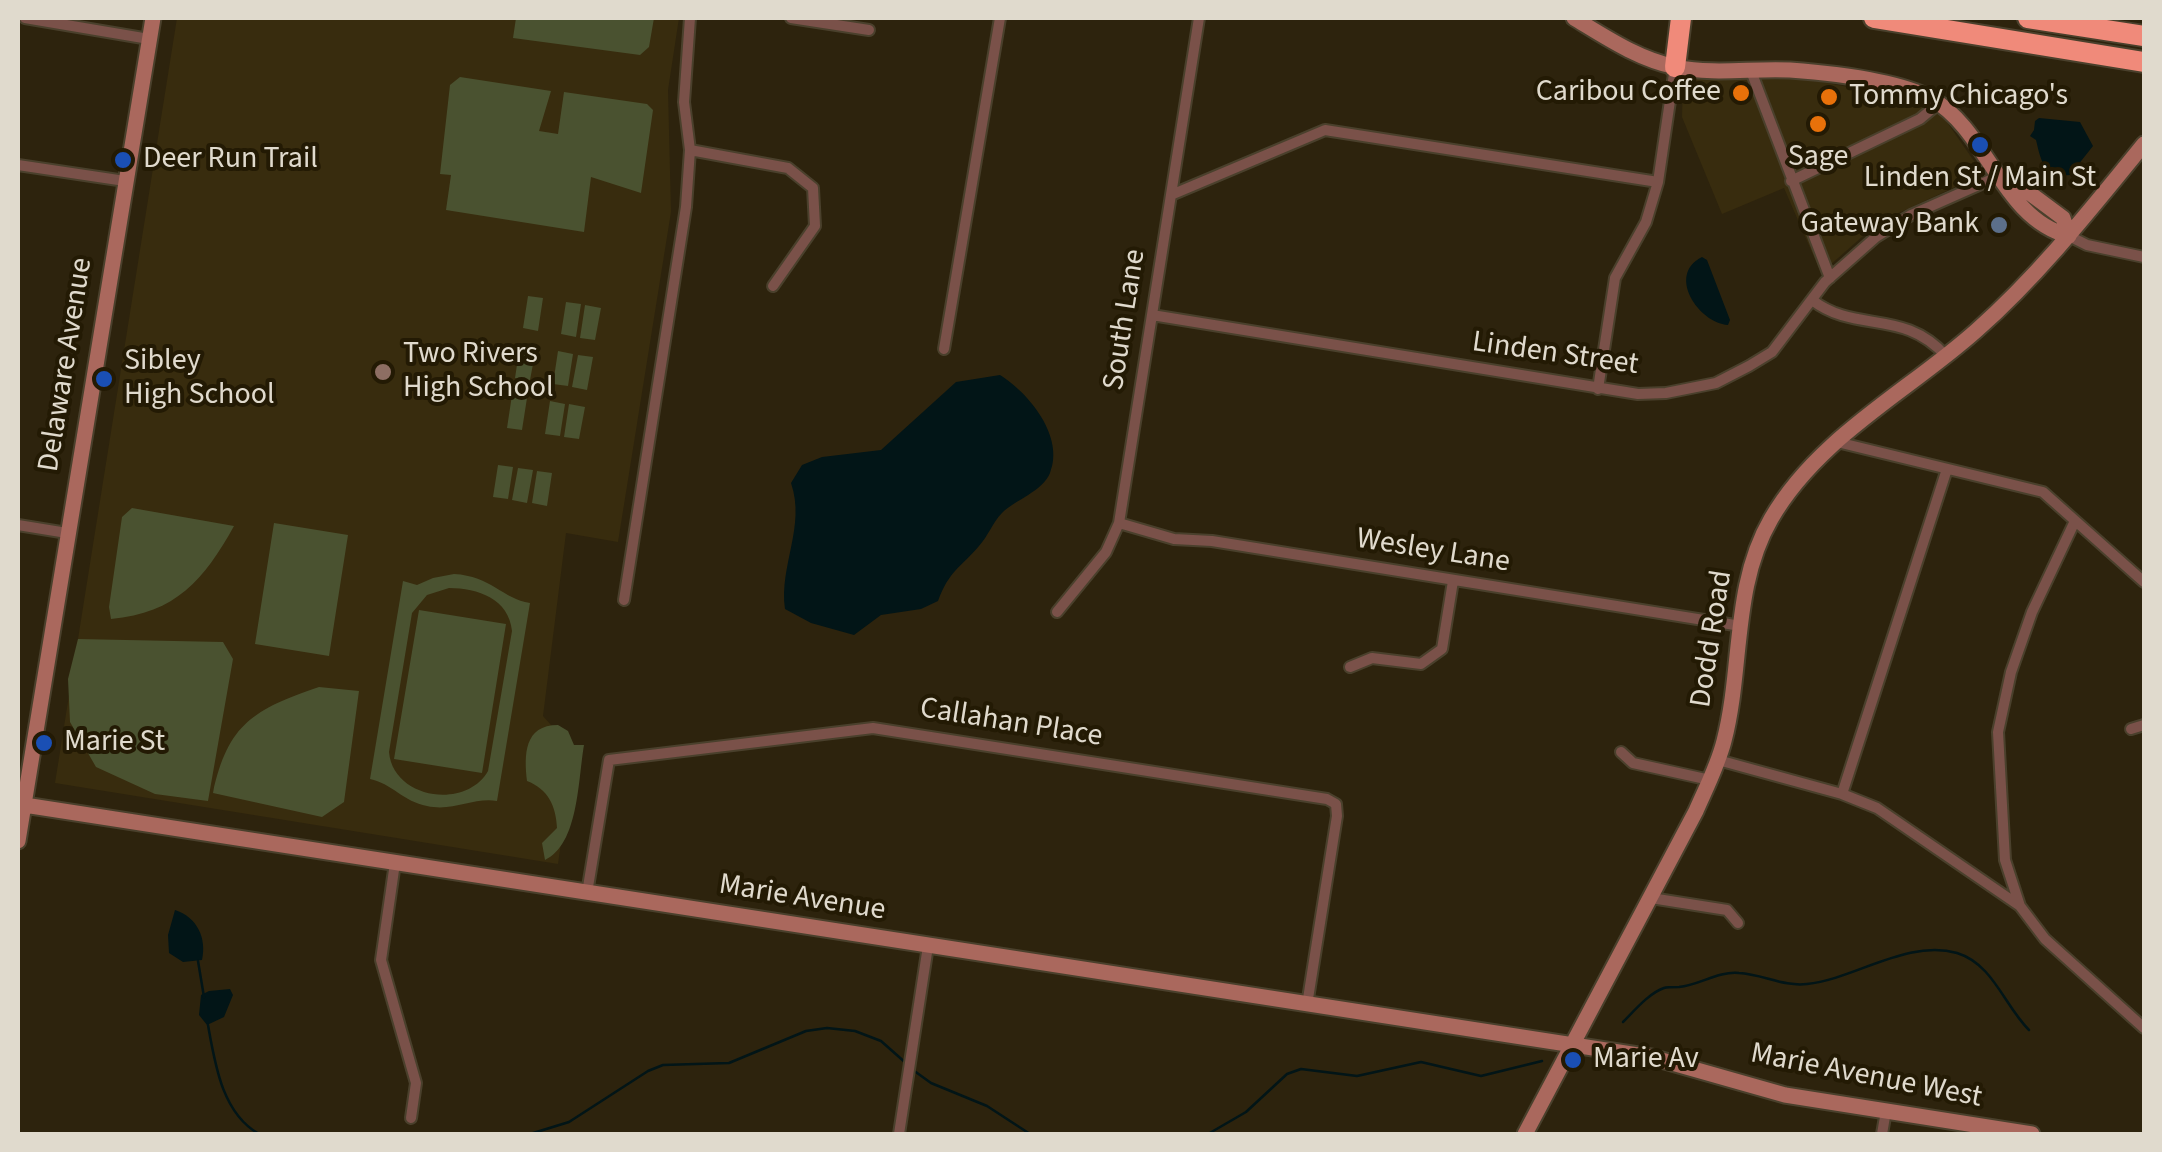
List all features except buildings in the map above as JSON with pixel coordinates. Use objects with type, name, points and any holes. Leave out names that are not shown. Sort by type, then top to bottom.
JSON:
[{"type":"highway","points":[[1674,67],[1681,18]]},
{"type":"highway","points":[[1874,18],[2144,62]]},
{"type":"highway","points":[[2028,18],[2144,36]]},
{"type":"street","points":[[18,24],[25,18],[150,39]]},
{"type":"street","name":"Delaware Avenue","points":[[18,840],[153,18]]},
{"type":"street","points":[[624,600],[686,207],[690,150],[684,102],[690,18]]},
{"type":"street","points":[[791,18],[869,30]]},
{"type":"street","points":[[944,349],[1000,18]]},
{"type":"street","name":"South Lane","points":[[1057,612],[1106,552],[1119,524],[1199,18]]},
{"type":"street","points":[[1574,18],[1642,57],[1674,67],[1716,73],[1789,70],[1912,91],[1938,104],[1969,135],[2006,190],[2053,232],[2087,246],[2144,257]]},
{"type":"street","points":[[1598,389],[1615,278],[1646,222],[1658,182],[1674,67]]},
{"type":"street","points":[[1751,71],[1830,278]]},
{"type":"street","points":[[1791,181],[1920,119],[1938,104]]},
{"type":"street","points":[[1171,195],[1325,130],[1658,182]]},
{"type":"street","name":"Dodd Road","points":[[1525,1134],[1718,760],[1729,716],[1750,570],[1770,521],[1797,480],[1837,442],[2022,290],[2144,144]]},
{"type":"street","points":[[690,150],[788,168],[813,188],[815,226],[772,286]]},
{"type":"street","points":[[18,164],[125,182]]},
{"type":"street","name":"Linden Street","points":[[1152,316],[1598,389],[1638,394],[1671,392],[1716,383],[1772,352],[1830,278],[1876,237],[1911,214],[1999,176]]},
{"type":"street","points":[[1812,300],[1838,316],[1893,323],[1914,331],[1946,356]]},
{"type":"street","points":[[1837,442],[2043,492],[2144,582]]},
{"type":"street","points":[[1842,794],[1947,468]]},
{"type":"street","points":[[2020,906],[2004,860],[1998,732],[2011,672],[2032,612],[2075,521]]},
{"type":"street","name":"Wesley Lane","points":[[1119,524],[1174,539],[1212,541],[1740,626]]},
{"type":"street","points":[[18,525],[67,533]]},
{"type":"street","points":[[1350,667],[1372,658],[1421,664],[1442,649],[1453,581]]},
{"type":"street","points":[[2131,729],[2144,724]]},
{"type":"street","name":"Callahan Place","points":[[587,893],[609,760],[872,728],[930,737],[1327,799],[1336,804],[1307,1005]]},
{"type":"street","points":[[1621,752],[1633,763],[1710,780]]},
{"type":"street","points":[[1718,760],[1842,794],[1877,808],[2020,906],[2060,955],[2144,1028]]},
{"type":"street","name":"Marie Avenue","points":[[22,801],[395,863],[1573,1045]]},
{"type":"street","points":[[395,863],[381,960],[416,1083],[411,1118]]},
{"type":"street","points":[[1650,898],[1727,910],[1738,923]]},
{"type":"street","points":[[899,1134],[928,946]]},
{"type":"street","name":"Marie Avenue West","points":[[1573,1045],[1651,1057],[1785,1095],[2032,1134]]},
{"type":"street","points":[[1882,1134],[1886,1112]]},
{"type":"shaded area","name":"Two Rivers High School","points":[[177,18],[679,18],[668,90],[671,212],[618,542],[566,533],[543,716],[574,751],[558,864],[55,783]]},
{"type":"shaded area","points":[[1799,78],[1909,98],[1942,115],[1983,174],[1879,222],[1821,273],[1784,188],[1722,214],[1682,117],[1683,79]]},
{"type":"shaded area","points":[[2039,118],[2080,122],[2093,146],[2070,175],[2054,174],[2042,161],[2036,140],[2030,136]]},
{"type":"shaded area","points":[[1702,257],[1707,260],[1730,320],[1728,325],[1707,316],[1691,297],[1687,275]]},
{"type":"shaded area","points":[[1000,375],[1042,417],[1053,445],[1050,473],[1041,485],[999,517],[951,576],[938,601],[921,609],[881,615],[854,635],[811,623],[785,609],[796,515],[791,483],[802,465],[822,457],[881,450],[956,382]]},
{"type":"shaded area","points":[[175,910],[199,929],[202,960],[183,962],[169,953],[168,935]]},
{"type":"shaded area","points":[[230,989],[233,995],[224,1017],[207,1025],[199,1015],[201,995]]},
{"type":"green space","points":[[516,18],[654,18],[649,47],[640,55],[513,38]]},
{"type":"green space","points":[[460,77],[551,91],[539,131],[558,134],[564,92],[647,104],[653,110],[641,193],[591,177],[584,232],[446,210],[451,175],[440,174],[450,85]]},
{"type":"green space","points":[[528,296],[543,298],[538,331],[523,328]]},
{"type":"green space","points":[[566,302],[581,304],[576,337],[561,334]]},
{"type":"green space","points":[[585,305],[601,308],[595,340],[580,338]]},
{"type":"green space","points":[[520,345],[536,348],[530,380],[515,378]]},
{"type":"green space","points":[[558,351],[573,354],[568,386],[553,384]]},
{"type":"green space","points":[[578,355],[593,357],[587,390],[572,387]]},
{"type":"green space","points":[[512,395],[527,398],[522,430],[507,428]]},
{"type":"green space","points":[[550,401],[565,404],[560,436],[545,434]]},
{"type":"green space","points":[[569,404],[585,407],[579,439],[564,437]]},
{"type":"green space","points":[[498,465],[513,467],[508,499],[493,497]]},
{"type":"green space","points":[[518,468],[533,470],[527,503],[512,500]]},
{"type":"green space","points":[[537,471],[552,473],[547,506],[532,503]]},
{"type":"green space","points":[[132,508],[234,526],[199,578],[186,590],[153,610],[111,619],[109,607],[122,517]]},
{"type":"green space","points":[[274,523],[348,535],[329,656],[255,644]]},
{"type":"green space","points":[[467,576],[530,603],[497,801],[427,806],[370,779],[403,581],[417,585],[433,578]],"holes":[[[460,589],[481,593],[498,603],[510,620],[512,631],[488,771],[464,791],[432,794],[403,780],[393,768],[389,752],[412,613],[427,595]]]},
{"type":"green space","points":[[419,610],[506,624],[482,773],[394,759]]},
{"type":"green space","points":[[78,639],[223,642],[233,659],[208,801],[155,794],[96,767],[70,722],[68,679]]},
{"type":"green space","points":[[319,687],[359,691],[344,802],[322,817],[213,793],[227,750],[248,722],[278,703]]},
{"type":"green space","points":[[558,725],[568,731],[574,745],[584,745],[571,826],[556,852],[545,860],[542,843],[557,828],[556,820],[545,794],[527,781],[526,761],[532,736],[547,726]]},
{"type":"waterway","points":[[1623,1022],[1658,990],[1724,974],[1807,984],[1900,955],[1938,950],[1957,953],[1980,966],[2029,1030]]},
{"type":"waterway","points":[[198,961],[204,997]]},
{"type":"waterway","points":[[208,1025],[217,1071],[228,1101],[246,1125],[259,1134]]},
{"type":"waterway","points":[[530,1134],[569,1122],[663,1065],[729,1063],[806,1031],[855,1031],[881,1041],[907,1064]]},
{"type":"waterway","points":[[1208,1134],[1246,1112],[1287,1074],[1301,1069],[1357,1076],[1421,1062],[1481,1076],[1542,1061]]},
{"type":"waterway","points":[[913,1070],[931,1083],[987,1106],[1030,1134]]},
{"type":"place","name":"Caribou Coffee","points":[[1741,93]]},
{"type":"place","name":"Tommy Chicago's","points":[[1829,97]]},
{"type":"place","name":"Sage","points":[[1818,124]]},
{"type":"place","name":"Linden St / Main St","points":[[1980,145]]},
{"type":"place","name":"Deer Run Trail","points":[[123,160]]},
{"type":"place","name":"Gateway Bank","points":[[1999,225]]},
{"type":"place","name":"Two Rivers High School","points":[[383,372]]},
{"type":"place","name":"Sibley High School","points":[[104,379]]},
{"type":"place","name":"Marie St","points":[[44,743]]},
{"type":"place","name":"Marie Av","points":[[1573,1060]]}]
